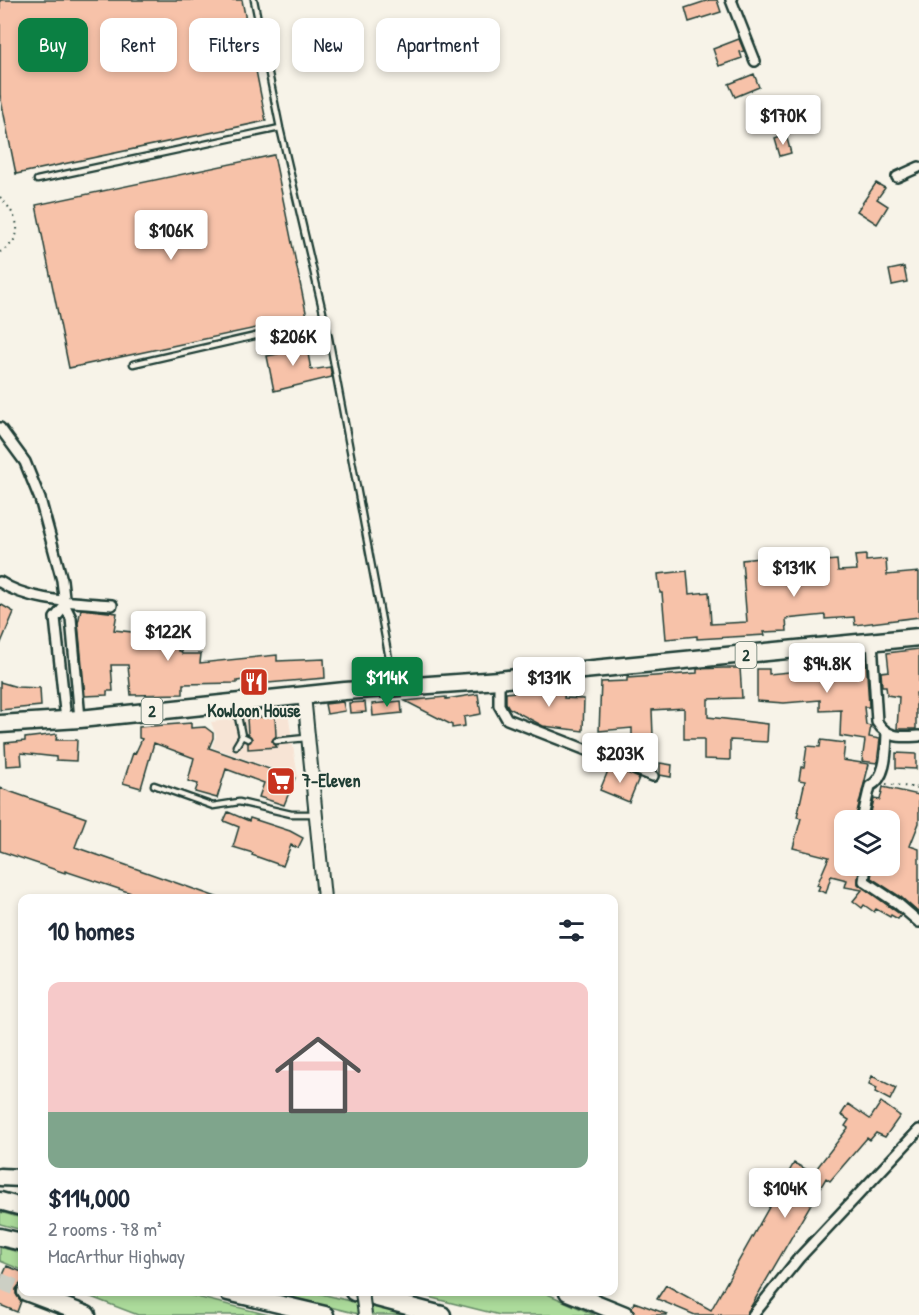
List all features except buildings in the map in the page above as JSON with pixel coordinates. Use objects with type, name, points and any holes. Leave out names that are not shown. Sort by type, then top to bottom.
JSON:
[{"type":"highway","name":"2","points":[[0,724],[73,719],[394,687],[499,680],[919,637]]},
{"type":"highway","points":[[0,1177],[18,1178]]},
{"type":"highway","points":[[0,1201],[18,1206]]},
{"type":"highway","points":[[0,1237],[18,1241]]},
{"type":"highway","points":[[37,1296],[87,1315]]},
{"type":"highway","points":[[245,1296],[325,1315]]},
{"type":"highway","points":[[369,1296],[442,1315]]},
{"type":"highway","points":[[578,1296],[625,1315]]},
{"type":"main road","points":[[304,695],[324,894]]},
{"type":"main road","points":[[362,1296],[364,1315]]},
{"type":"street","points":[[731,0],[755,61]]},
{"type":"street","points":[[897,177],[919,167]]},
{"type":"street","points":[[0,428],[25,462],[40,499],[62,580],[64,604],[71,618],[76,671],[73,719]]},
{"type":"street","points":[[0,582],[18,592],[64,604],[112,605]]},
{"type":"street","points":[[64,604],[55,618],[61,673],[73,719]]},
{"type":"street","points":[[872,641],[877,722],[887,734],[896,737],[919,736]]},
{"type":"street","points":[[58,647],[74,646]]},
{"type":"street","points":[[61,673],[76,671]]},
{"type":"street","points":[[499,680],[499,705],[507,719],[653,776]]},
{"type":"street","points":[[864,810],[870,786],[878,783],[887,734]]},
{"type":"street","points":[[865,876],[864,881],[897,903],[919,922]]},
{"type":"street","points":[[753,1315],[799,1258],[918,1134]]},
{"type":"lane","points":[[254,0],[280,128],[325,320],[394,687]]},
{"type":"lane","points":[[37,180],[280,128]]},
{"type":"lane","points":[[133,364],[325,320]]},
{"type":"lane","points":[[236,702],[238,725],[242,736],[248,739]]},
{"type":"lane","points":[[236,746],[242,736]]},
{"type":"lane","points":[[276,741],[308,737]]},
{"type":"lane","points":[[154,785],[213,806],[239,802],[291,814],[316,814]]},
{"type":"path","points":[[0,197],[12,211],[17,228],[10,244],[0,252]]},
{"type":"path","points":[[878,783],[919,788]]},
{"type":"shaded area","points":[[288,713],[298,778],[212,747],[216,736],[211,722]]},
{"type":"green space","points":[[0,1212],[18,1217],[18,1229],[0,1224]]},
{"type":"green space","points":[[0,1247],[18,1252],[18,1268],[0,1261]]},
{"type":"green space","points":[[88,1296],[193,1296],[269,1315],[138,1315]]},
{"type":"green space","points":[[286,1296],[330,1296],[409,1315],[362,1315]]},
{"type":"green space","points":[[424,1296],[552,1296],[595,1315],[500,1315]]},
{"type":"tunnel","points":[[0,1281],[18,1288]]},
{"type":"place","name":"Kowloon House","points":[[254,682]]},
{"type":"place","name":"7-Eleven","points":[[281,781]]}]
